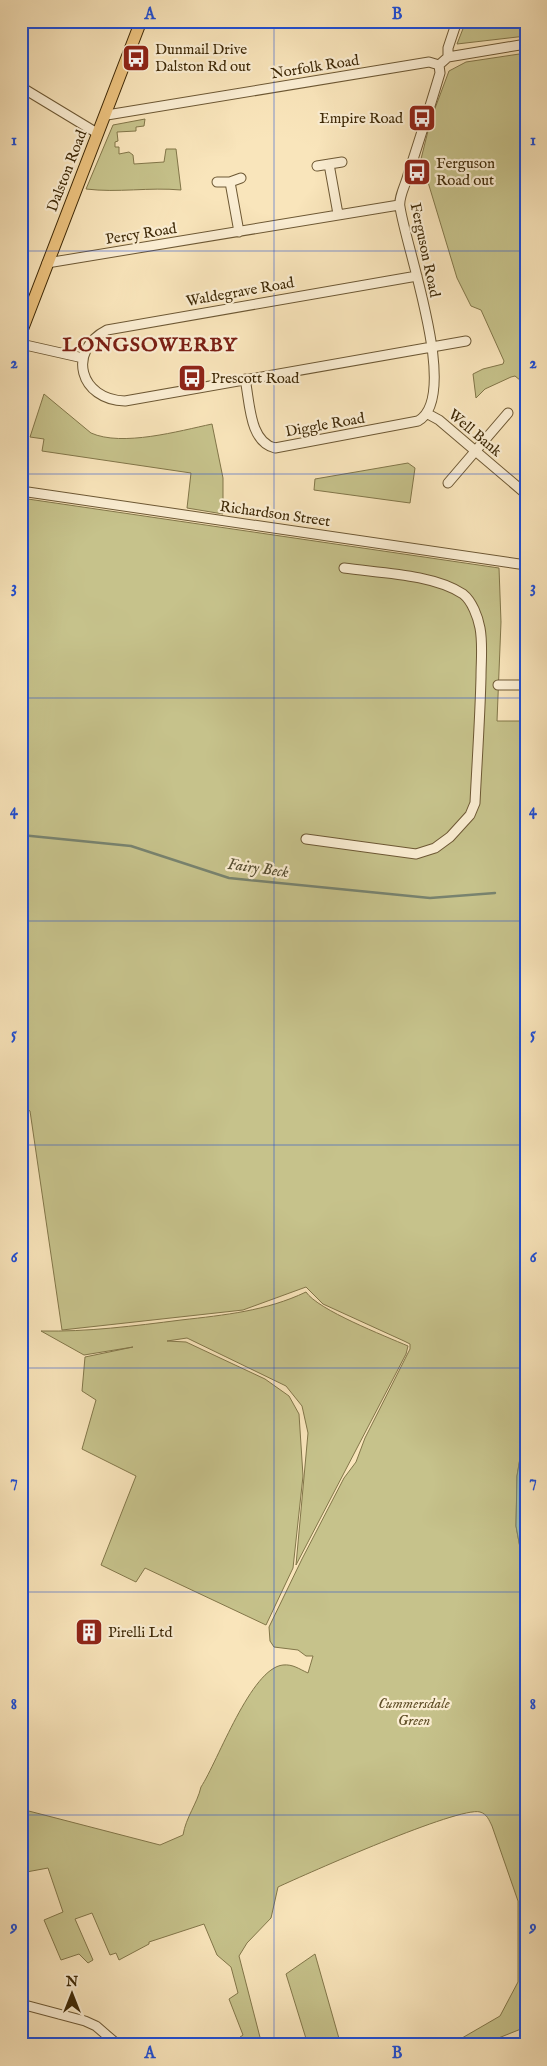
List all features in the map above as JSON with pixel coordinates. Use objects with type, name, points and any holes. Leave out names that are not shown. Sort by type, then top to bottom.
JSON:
[{"type":"main road","name":"Dalston Road","points":[[21,333],[141,21]]},
{"type":"street","points":[[448,57],[448,48],[457,21]]},
{"type":"street","points":[[440,65],[448,57],[526,44]]},
{"type":"street","name":"Norfolk Road","points":[[106,115],[429,62],[440,65]]},
{"type":"street","name":"Ferguson Road","points":[[428,414],[436,388],[432,347],[399,205],[440,73],[440,65]]},
{"type":"street","points":[[21,87],[98,133]]},
{"type":"street","points":[[318,166],[342,162]]},
{"type":"street","points":[[329,164],[338,214]]},
{"type":"street","points":[[217,182],[230,182],[242,178]]},
{"type":"street","points":[[230,182],[239,232]]},
{"type":"street","name":"Percy Road","points":[[47,263],[399,205]]},
{"type":"street","name":"Waldegrave Road","points":[[84,358],[85,351],[92,340],[101,333],[113,328],[416,276]]},
{"type":"street","points":[[21,344],[84,358],[86,382],[95,393],[109,400],[125,401],[466,341]]},
{"type":"street","name":"Diggle Road","points":[[245,380],[257,436],[265,446],[275,448],[418,421],[428,414]]},
{"type":"street","points":[[448,483],[508,413]]},
{"type":"street","name":"Well Bank","points":[[428,414],[439,420],[526,494]]},
{"type":"street","name":"Richardson Street","points":[[21,491],[526,565]]},
{"type":"street","points":[[306,839],[416,854],[435,848],[450,837],[470,816],[475,803],[480,714],[481,642],[480,627],[472,606],[464,595],[438,584],[415,578],[344,568]]},
{"type":"street","points":[[498,685],[526,685]]},
{"type":"street","points":[[21,2004],[85,2021],[96,2026],[118,2045]]},
{"type":"green space","points":[[466,21],[526,21],[526,36],[457,44]]},
{"type":"green space","points":[[526,53],[526,385],[515,376],[511,377],[485,389],[476,398],[473,374],[483,369],[503,364],[504,361],[481,310],[471,306],[457,278],[421,159],[431,119],[449,71],[466,62]]},
{"type":"green space","points":[[145,119],[144,126],[136,127],[136,131],[117,132],[118,141],[115,142],[115,147],[119,147],[119,154],[129,152],[133,155],[134,164],[164,162],[166,149],[176,149],[181,190],[86,189],[113,125]]},
{"type":"green space","points":[[44,394],[91,433],[104,437],[134,438],[151,436],[212,424],[223,478],[223,514],[187,508],[191,473],[42,451],[44,439],[30,437]]},
{"type":"green space","points":[[408,463],[415,468],[410,503],[314,490],[315,479]]},
{"type":"green space","name":"Cummersdale Green","points":[[21,498],[499,568],[501,622],[497,721],[526,721],[526,1422],[517,1476],[516,1526],[521,1553],[526,1619],[526,2027],[481,2045],[450,2045],[500,2016],[518,1982],[518,1901],[492,1826],[489,1819],[480,1812],[466,1813],[444,1819],[414,1830],[278,1887],[271,1918],[247,1943],[239,1956],[262,2045],[229,2045],[243,2035],[229,1999],[238,1993],[231,1967],[217,1955],[204,1924],[149,1942],[149,1944],[119,1960],[116,1953],[110,1955],[92,1913],[75,1919],[93,1960],[88,1963],[79,1954],[61,1960],[44,1920],[63,1912],[48,1868],[21,1873],[21,1809],[160,1845],[183,1835],[201,1787],[236,1717],[259,1682],[271,1670],[283,1665],[293,1666],[308,1673],[313,1656],[306,1656],[298,1650],[274,1647],[270,1641],[269,1627],[344,1478],[356,1462],[365,1438],[410,1349],[410,1344],[323,1304],[306,1287],[243,1310],[62,1330],[30,1111],[21,1105]]},
{"type":"green space","points":[[306,1292],[324,1307],[337,1314],[408,1346],[406,1354],[296,1565],[308,1433],[302,1406],[286,1386],[187,1338],[167,1341],[186,1342],[265,1379],[289,1396],[299,1414],[303,1476],[293,1568],[266,1625],[145,1568],[136,1582],[101,1565],[136,1476],[82,1449],[96,1400],[82,1391],[85,1357],[133,1347],[84,1355],[41,1331],[111,1328],[229,1314],[276,1304]]},
{"type":"green space","points":[[315,1954],[340,2042],[335,2045],[308,2045],[286,1974]]},
{"type":"water","points":[[526,1423],[526,1619],[521,1553],[516,1526],[517,1476]]},
{"type":"waterway","name":"Fairy Beck","points":[[21,835],[131,846],[229,878],[430,898],[495,893]]},
{"type":"place","name":"Dunmail Drive Dalston Rd out","points":[[136,58]]},
{"type":"place","name":"Empire Road","points":[[422,118]]},
{"type":"place","name":"Ferguson Road out","points":[[417,172]]},
{"type":"place","name":"Prescott Road","points":[[192,378]]},
{"type":"place","name":"Pirelli Ltd","points":[[89,1632]]},
{"type":"district","name":"LONGSOWERBY","points":[[150,345]]}]
